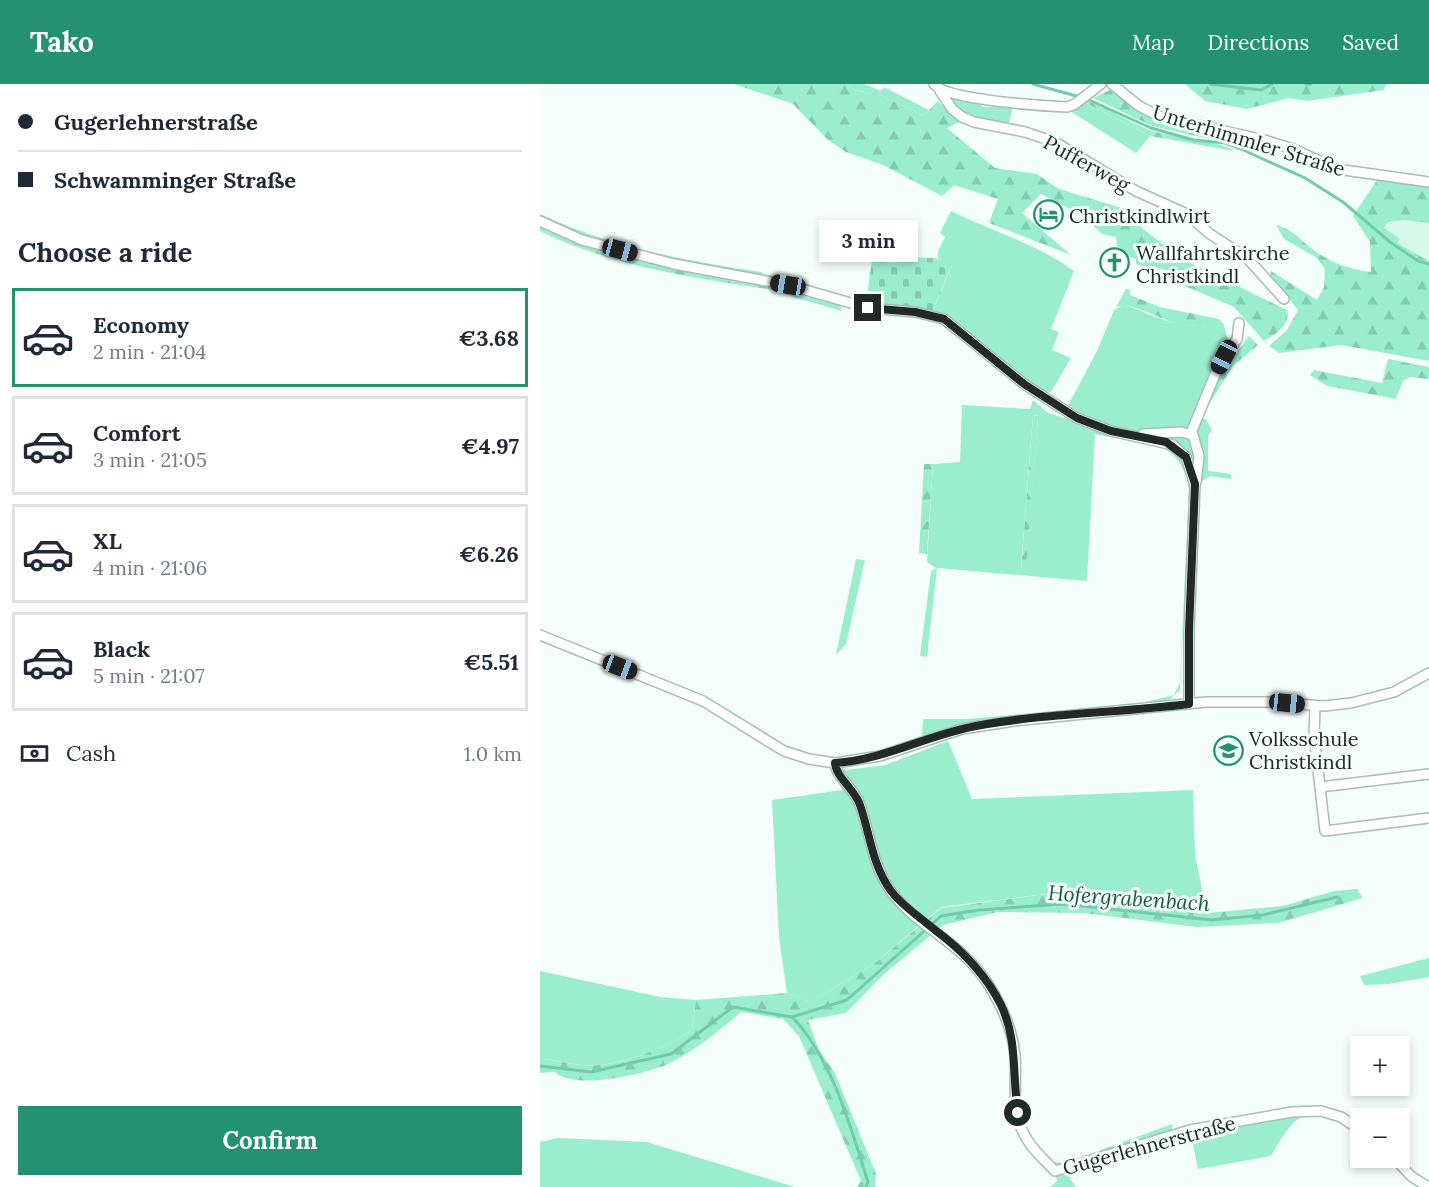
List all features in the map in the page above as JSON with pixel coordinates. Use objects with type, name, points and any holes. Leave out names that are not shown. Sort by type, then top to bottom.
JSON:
[{"type":"street","name":"Unterhimmler Straße","points":[[1112,84],[1139,106],[1159,116],[1264,140],[1293,149],[1338,169],[1429,182]]},
{"type":"street","points":[[937,87],[988,99],[1067,107],[1075,104],[1099,86]]},
{"type":"street","name":"Pufferweg","points":[[937,87],[947,104],[962,117],[974,122],[1025,132],[1055,142],[1136,191],[1187,214],[1210,234],[1247,258],[1284,299]]},
{"type":"street","points":[[540,221],[582,240],[674,264],[788,285],[854,305],[944,319],[1024,384],[1062,410],[1095,426],[1160,440],[1178,448],[1190,464],[1195,484]]},
{"type":"street","points":[[1191,433],[1211,383],[1237,339],[1239,323]]},
{"type":"street","points":[[1133,436],[1156,432],[1191,433],[1195,437],[1199,456],[1195,484],[1189,630],[1189,704]]},
{"type":"street","points":[[540,635],[703,701],[784,751],[809,759],[835,763],[880,756],[925,740],[977,726],[1238,701],[1333,706],[1382,697],[1429,673]]},
{"type":"street","points":[[1315,706],[1314,736],[1325,831],[1429,818]]},
{"type":"street","name":"Gugerlehnerstraße","points":[[835,763],[838,773],[851,786],[858,799],[874,857],[885,882],[897,899],[971,961],[1001,1005],[1010,1029],[1015,1054],[1015,1095],[1022,1131],[1054,1171],[1190,1130],[1292,1112],[1321,1111],[1350,1124]]},
{"type":"street","points":[[1320,787],[1429,774]]},
{"type":"street","points":[[1403,1168],[1428,1187]]},
{"type":"shaded area","points":[[1404,220],[1429,223],[1429,261],[1397,243],[1400,240],[1384,228],[1390,222]]},
{"type":"green space","points":[[734,84],[847,84],[854,90],[881,95],[923,116],[938,101],[947,111],[963,120],[947,128],[995,168],[1037,174],[1059,189],[1125,209],[1142,228],[1182,259],[1287,310],[1285,325],[1264,341],[1234,307],[1178,283],[1171,272],[1159,268],[1153,270],[1136,264],[1136,259],[1127,256],[1117,246],[1116,237],[1102,234],[1085,217],[1041,194],[1022,213],[1071,255],[989,223],[998,199],[954,185],[942,196],[883,165],[846,152],[828,140],[793,104]]},
{"type":"green space","points":[[847,84],[864,84],[881,91],[884,87],[929,110],[923,116],[881,95],[854,90]]},
{"type":"green space","points":[[1185,84],[1386,84],[1384,90],[1307,101],[1289,98],[1247,109],[1205,101]]},
{"type":"green space","points":[[1110,90],[1157,120],[1247,139],[1244,147],[1152,126],[1093,98]]},
{"type":"green space","points":[[945,96],[972,101],[984,107],[1013,105],[1009,124],[974,118],[960,110]]},
{"type":"green space","points":[[1089,101],[1153,131],[1206,141],[1234,151],[1150,136],[1086,103]]},
{"type":"green space","points":[[1086,103],[1150,136],[1136,153],[1070,111]]},
{"type":"green space","points":[[1379,177],[1429,187],[1429,223],[1404,220],[1388,222],[1384,228],[1400,239],[1397,243],[1429,261],[1429,361],[1341,345],[1279,353],[1269,346],[1287,330],[1298,310],[1270,276],[1271,271],[1317,300],[1324,287],[1325,269],[1317,258],[1284,239],[1276,225],[1291,231],[1311,248],[1332,261],[1371,272],[1370,242],[1353,216]]},
{"type":"green space","points":[[951,211],[1030,245],[1074,271],[1051,329],[1059,332],[1052,350],[1071,358],[1051,392],[1038,391],[948,317],[933,310],[952,265],[938,259],[938,251],[945,237],[940,233]]},
{"type":"green space","points":[[540,214],[567,226],[621,244],[705,263],[762,272],[767,286],[623,256],[540,225]]},
{"type":"green space","points":[[540,225],[623,256],[767,286],[767,289],[680,275],[622,261],[566,243],[540,231]]},
{"type":"green space","points":[[934,258],[952,264],[933,310],[866,304],[872,259]]},
{"type":"green space","points":[[767,286],[841,306],[841,311],[767,289]]},
{"type":"green space","points":[[1126,289],[1130,290],[1130,295],[1160,307],[1219,319],[1224,325],[1182,324],[1138,309],[1116,307]]},
{"type":"green space","points":[[1125,306],[1179,324],[1224,325],[1228,341],[1191,418],[1206,419],[1212,430],[1208,436],[1208,471],[1231,474],[1231,479],[1210,476],[1190,489],[1180,690],[1170,699],[1149,704],[983,720],[922,737],[923,719],[967,719],[1137,704],[1174,695],[1180,682],[1189,490],[1184,472],[1177,459],[1156,445],[1095,434],[1087,581],[937,568],[927,657],[920,656],[931,571],[936,568],[927,562],[933,464],[960,462],[962,405],[1030,409],[1033,400],[1048,413],[1074,421],[1063,415],[1097,351],[1114,310]],"holes":[[[1033,415],[1038,416],[1025,570],[1021,569]]]},
{"type":"green space","points":[[1249,336],[1258,345],[1233,366],[1199,420],[1222,371]]},
{"type":"green space","points":[[1388,359],[1429,367],[1429,379],[1410,377],[1403,381],[1396,399],[1327,386],[1310,375],[1314,370],[1382,383]]},
{"type":"green space","points":[[1033,415],[1038,416],[1026,570],[1021,570]]},
{"type":"green space","points":[[924,464],[933,464],[927,554],[919,553]]},
{"type":"green space","points":[[856,559],[865,560],[846,644],[836,655]]},
{"type":"green space","points":[[948,741],[972,799],[1193,790],[1195,855],[1207,913],[1130,894],[1053,893],[941,907],[875,963],[811,1002],[787,993],[779,937],[772,800],[842,790],[838,771],[885,765]]},
{"type":"green space","points":[[1357,889],[1363,898],[1278,923],[1197,927],[1083,913],[998,912],[943,925],[883,975],[846,1013],[808,1020],[819,1050],[835,1073],[876,1174],[875,1187],[857,1187],[861,1181],[799,1036],[783,1019],[741,1012],[680,1058],[660,1067],[629,1076],[578,1080],[564,1078],[555,1072],[540,1073],[540,1059],[582,1065],[608,1064],[639,1056],[669,1044],[692,1030],[696,1000],[787,993],[811,1002],[875,963],[941,908],[1053,893],[1130,894],[1207,913],[1283,906],[1334,891]]},
{"type":"green space","points":[[1429,958],[1429,977],[1389,984],[1364,985],[1360,976]]},
{"type":"green space","points":[[540,971],[660,997],[696,1000],[692,1030],[655,1050],[608,1064],[582,1065],[540,1059]]},
{"type":"green space","points":[[1296,1113],[1328,1115],[1347,1126],[1319,1116],[1300,1118],[1286,1131],[1271,1156],[1198,1169],[1193,1145],[1162,1142],[1071,1171],[1070,1179],[1076,1187],[1050,1187],[1057,1181],[1055,1173],[1159,1140]]},
{"type":"green space","points":[[1172,1124],[1173,1131],[1059,1166],[1054,1162],[1065,1163]]},
{"type":"green space","points":[[558,1138],[647,1142],[795,1187],[540,1187],[540,1142]]},
{"type":"waterway","points":[[1033,84],[1080,97]]},
{"type":"waterway","points":[[1210,84],[1261,90],[1272,84]]},
{"type":"waterway","points":[[1306,84],[1311,84]]},
{"type":"waterway","points":[[1087,99],[1151,128],[1194,140],[1225,143],[1305,178],[1343,202],[1390,242],[1418,261],[1429,264]]},
{"type":"waterway","name":"Hofergrabenbach","points":[[540,1066],[591,1072],[671,1054],[733,1007],[792,1017],[847,1000],[941,916],[979,910],[1063,904],[1212,920],[1263,915],[1337,897]]},
{"type":"waterway","points":[[792,1017],[818,1052],[839,1095],[868,1182],[866,1187]]},
{"type":"place","name":"Christkindlwirt","points":[[1048,215]]},
{"type":"place","name":"Wallfahrtskirche Christkindl","points":[[1115,263]]},
{"type":"place","name":"Volksschule Christkindl","points":[[1228,750]]},
{"type":"route","points":[[868,308],[915,312],[944,319],[1024,384],[1077,418],[1111,431],[1160,440],[1178,448],[1190,464],[1195,484],[1189,630],[1189,704],[977,726],[925,740],[880,756],[835,763],[838,773],[851,786],[861,805],[874,857],[889,889],[908,909],[971,961],[1001,1005],[1010,1029],[1015,1054],[1015,1095],[1018,1113]]}]
